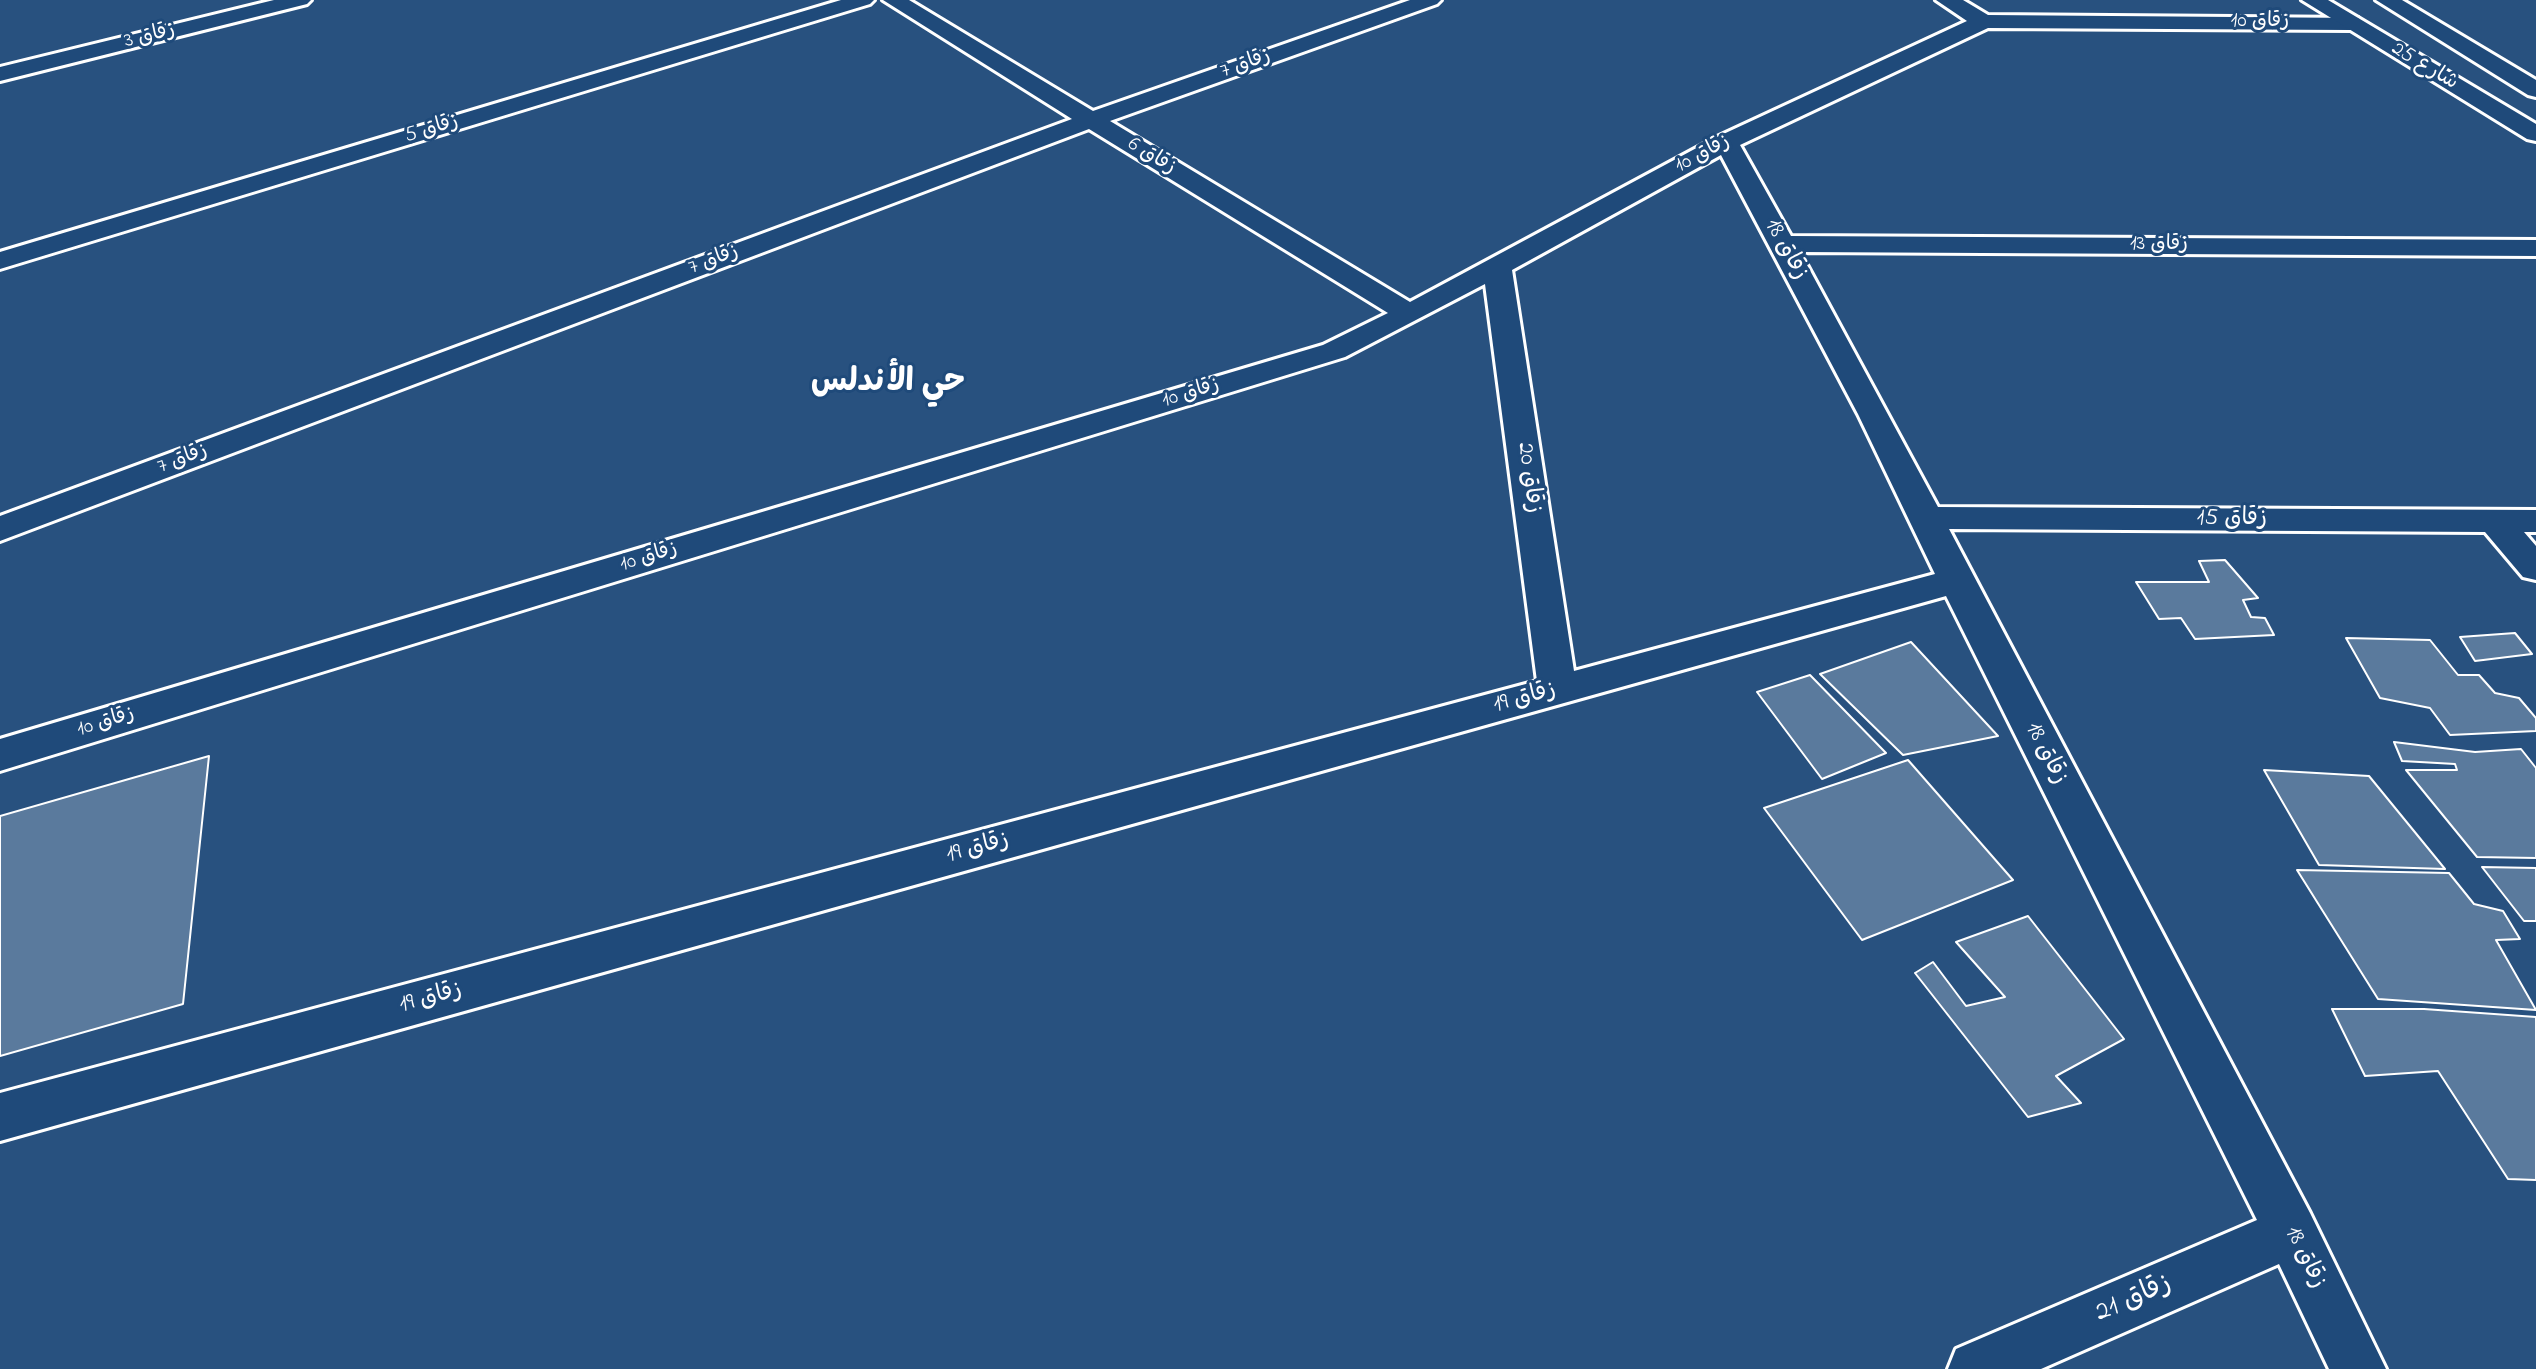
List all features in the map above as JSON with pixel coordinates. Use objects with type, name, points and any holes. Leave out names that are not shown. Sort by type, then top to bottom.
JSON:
[{"type":"street","name":"زقاق 3","points":[[0,74],[300,0]]},
{"type":"street","name":"زقاق 5","points":[[0,261],[863,0]]},
{"type":"street","name":"زقاق 6","points":[[894,0],[1409,314]]},
{"type":"street","name":"زقاق 7","points":[[0,529],[1091,120],[1430,0]]},
{"type":"street","points":[[1947,0],[1984,20]]},
{"type":"street","name":"شارع 25","points":[[2314,0],[2536,134]]},
{"type":"street","name":"شارع 25","points":[[2387,0],[2536,90]]},
{"type":"street","name":"زقاق 10","points":[[0,755],[1334,351],[1409,314],[1726,142],[1984,20],[2350,23]]},
{"type":"street","name":"زقاق 18","points":[[1726,142],[1840,350],[1927,518],[1956,581],[2291,1232],[2358,1369]]},
{"type":"street","name":"زقاق 13","points":[[1781,244],[2536,248]]},
{"type":"street","name":"زقاق 20","points":[[1497,266],[1558,690]]},
{"type":"street","name":"زقاق 15","points":[[1927,518],[2536,522]]},
{"type":"street","points":[[2496,522],[2536,568]]},
{"type":"street","name":"زقاق 19","points":[[0,1117],[1956,581]]},
{"type":"street","name":"زقاق 21","points":[[1976,1369],[2291,1232]]},
{"type":"building","points":[[2225,560],[2258,598],[2243,600],[2251,617],[2265,618],[2274,635],[2195,639],[2181,618],[2159,619],[2136,582],[2209,582],[2199,561]]},
{"type":"building","points":[[2515,633],[2532,654],[2475,661],[2460,637]]},
{"type":"building","points":[[2346,638],[2430,640],[2458,675],[2479,675],[2495,693],[2519,698],[2536,718],[2536,731],[2450,735],[2430,708],[2380,698]]},
{"type":"building","points":[[1911,642],[1998,736],[1903,755],[1820,674]]},
{"type":"building","points":[[1810,675],[1886,753],[1822,779],[1757,692]]},
{"type":"building","points":[[2394,742],[2475,752],[2521,749],[2536,768],[2536,858],[2477,857],[2406,770],[2457,770],[2455,764],[2402,761]]},
{"type":"building","points":[[209,756],[183,1004],[0,1056],[0,816]]},
{"type":"building","points":[[1908,760],[2013,880],[1862,940],[1764,808]]},
{"type":"building","points":[[2264,770],[2369,776],[2445,869],[2319,865]]},
{"type":"building","points":[[2482,867],[2536,868],[2536,921],[2524,921]]},
{"type":"building","points":[[2297,870],[2449,873],[2474,904],[2503,911],[2520,939],[2496,940],[2536,1010],[2378,999]]},
{"type":"building","points":[[2028,916],[2124,1039],[2056,1076],[2081,1103],[2028,1117],[1915,973],[1933,962],[1966,1006],[2005,997],[1956,942]]},
{"type":"building","points":[[2332,1009],[2424,1009],[2536,1017],[2536,1180],[2508,1179],[2438,1071],[2365,1076]]},
{"type":"district","name":"حي الأندلس","points":[[888,385]]}]
